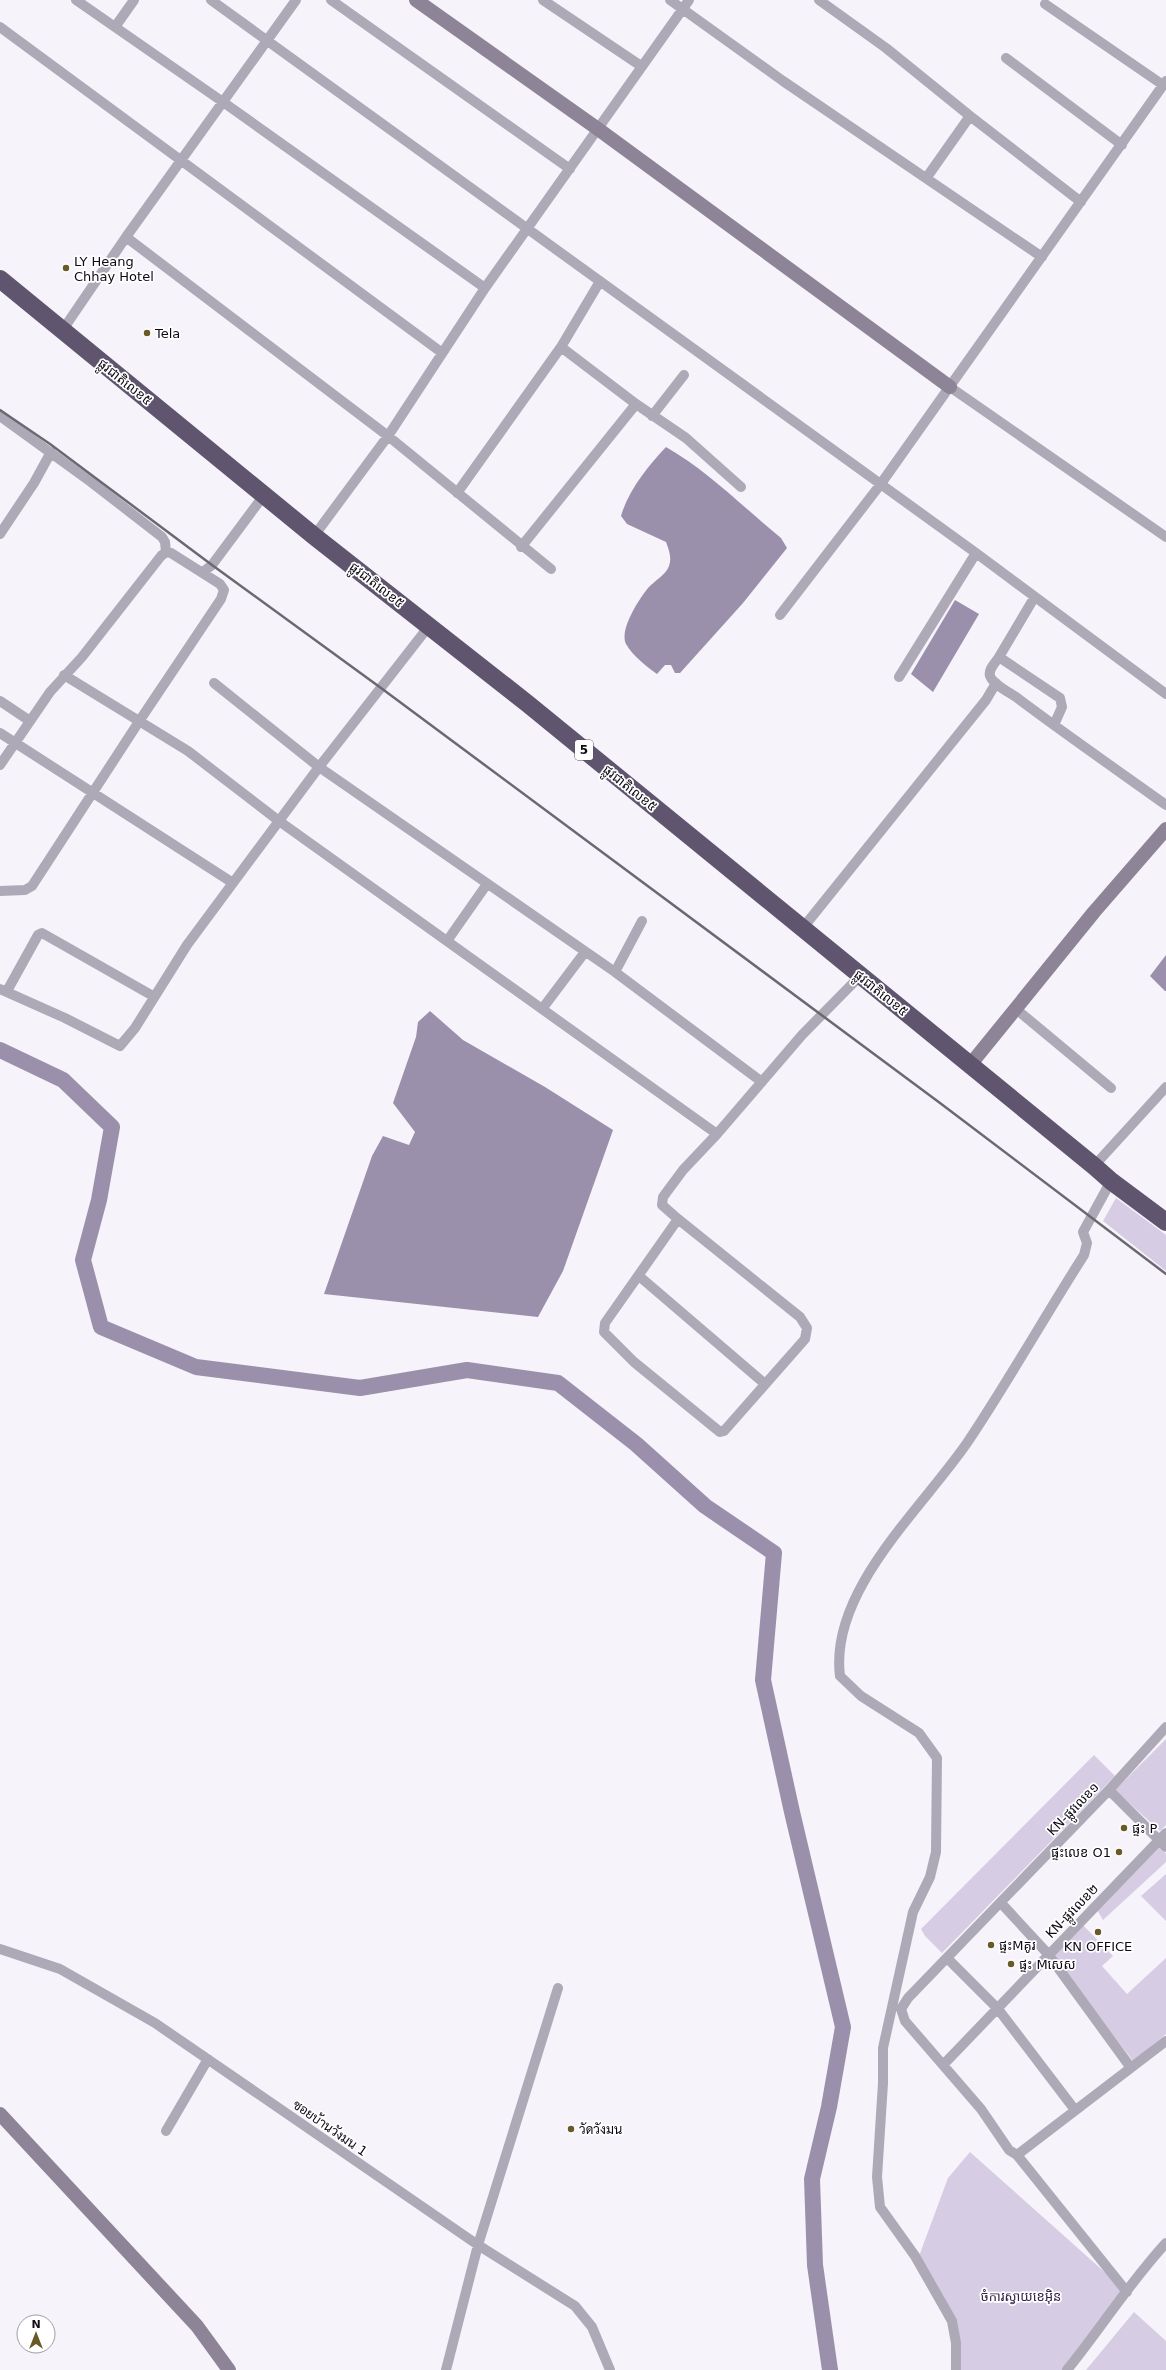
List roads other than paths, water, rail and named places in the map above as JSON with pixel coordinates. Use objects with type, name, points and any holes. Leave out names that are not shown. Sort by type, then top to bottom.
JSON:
[{"type":"highway","name":"ផ្លូវជាតិលេខ៥","points":[[0,279],[314,536],[528,704],[1094,1166],[1111,1182],[1166,1222]]},
{"type":"street","points":[[76,0],[223,102],[485,288]]},
{"type":"street","points":[[115,27],[134,0]]},
{"type":"street","points":[[211,0],[600,283],[976,553],[1034,598],[1166,694]]},
{"type":"street","points":[[62,331],[126,237],[296,0]]},
{"type":"street","points":[[331,0],[570,169]]},
{"type":"street","points":[[416,0],[598,129],[950,387],[1166,537]]},
{"type":"street","points":[[543,0],[641,66]]},
{"type":"street","points":[[670,0],[783,81],[927,177],[1042,257]]},
{"type":"street","points":[[314,536],[388,436],[441,352],[485,288],[689,0]]},
{"type":"street","points":[[819,0],[886,48],[970,116],[1081,202]]},
{"type":"street","points":[[780,615],[880,485],[1165,83],[1045,4]]},
{"type":"street","points":[[0,27],[441,352]]},
{"type":"street","points":[[1006,58],[1122,145]]},
{"type":"street","points":[[927,177],[970,116]]},
{"type":"street","points":[[126,237],[388,436],[522,547],[551,569]]},
{"type":"street","points":[[457,493],[561,347],[600,283]]},
{"type":"street","points":[[561,347],[652,416],[686,438],[741,487]]},
{"type":"street","points":[[652,416],[684,375]]},
{"type":"street","points":[[522,547],[636,404]]},
{"type":"street","points":[[0,416],[51,452],[162,537],[166,552],[203,572],[220,584],[224,590],[221,599],[32,886],[25,890],[0,891]]},
{"type":"street","points":[[0,534],[34,483],[51,452]]},
{"type":"street","points":[[203,572],[212,565],[264,495]]},
{"type":"street","points":[[0,765],[64,675],[74,666],[161,556],[166,552]]},
{"type":"street","points":[[899,677],[976,553]]},
{"type":"street","points":[[1034,598],[990,673],[990,677],[996,683],[1166,805]]},
{"type":"street","points":[[153,996],[42,933],[38,935],[3,990],[120,1046],[135,1028],[153,996],[187,945],[319,766],[429,626]]},
{"type":"street","points":[[999,657],[1060,698],[1062,707],[1054,725]]},
{"type":"street","points":[[64,675],[140,720],[188,751],[279,821],[717,1134]]},
{"type":"street","points":[[214,683],[319,766],[615,972],[762,1082]]},
{"type":"street","points":[[802,929],[986,700],[996,683]]},
{"type":"street","points":[[0,702],[30,722]]},
{"type":"street","points":[[0,733],[234,883]]},
{"type":"street","points":[[970,1065],[1094,912],[1166,828]]},
{"type":"street","points":[[447,941],[487,884]]},
{"type":"street","points":[[615,972],[642,921]]},
{"type":"street","points":[[542,1009],[585,952]]},
{"type":"street","points":[[678,1219],[605,1323],[604,1332],[634,1362],[720,1432],[728,1429],[765,1384],[806,1339],[807,1334],[804,1323],[752,1277],[662,1205],[663,1197],[683,1170],[717,1134],[802,1035],[860,976]]},
{"type":"street","points":[[1016,1009],[1111,1088]]},
{"type":"street","points":[[1094,1166],[1166,1087]]},
{"type":"street","points":[[956,2370],[956,2343],[952,2322],[915,2256],[880,2207],[877,2177],[883,2083],[883,2048],[913,1912],[930,1877],[936,1852],[937,1758],[919,1733],[861,1696],[840,1676],[839,1647],[847,1616],[861,1584],[883,1551],[939,1482],[969,1439],[1084,1255],[1087,1243],[1084,1232],[1111,1182]]},
{"type":"street","points":[[639,1276],[765,1384]]},
{"type":"street","name":"KN-ផ្លូវលេខ១","points":[[944,2064],[905,2021],[901,2010],[908,1998],[1109,1790],[1166,1727]]},
{"type":"street","points":[[1109,1790],[1164,1840]]},
{"type":"street","name":"KN-ផ្លូវលេខ២","points":[[944,2064],[998,2009],[1048,1954],[1164,1840]]},
{"type":"street","points":[[1001,1903],[1048,1954],[1131,2068]]},
{"type":"street","name":"ซอยบ้านวังมน 1","points":[[0,1949],[60,1969],[155,2023],[478,2245],[575,2306],[592,2327],[610,2370]]},
{"type":"street","points":[[947,1958],[998,2009],[1075,2110]]},
{"type":"street","points":[[446,2370],[478,2245],[558,1988]]},
{"type":"street","points":[[1017,2155],[1166,2041]]},
{"type":"street","points":[[166,2131],[208,2060]]},
{"type":"street","points":[[944,2064],[981,2109],[1009,2150],[1017,2155],[1127,2292]]},
{"type":"street","points":[[0,2114],[197,2326],[229,2370]]},
{"type":"street","points":[[1067,2370],[1127,2292],[1138,2273],[1166,2243]]},
{"type":"waterway","points":[[0,1050],[63,1080],[112,1127],[99,1200],[83,1260],[101,1327],[196,1367],[360,1388],[467,1370],[558,1383],[636,1444],[705,1506],[774,1553],[763,1680],[792,1812],[843,2027],[829,2107],[812,2179],[815,2265],[830,2370]]},
{"type":"railway","points":[[0,410],[50,444],[212,565],[381,688],[940,1103],[1166,1274]]},
{"type":"place","name":"LY Heang Chhay Hotel","points":[[66,268]]},
{"type":"place","name":"Tela","points":[[147,333]]},
{"type":"place","name":"ផ្ទះ P","points":[[1124,1828]]},
{"type":"place","name":"ផ្ទះលេខ O1","points":[[1119,1852]]},
{"type":"place","name":"KN OFFICE","points":[[1098,1932]]},
{"type":"place","name":"ផ្ទះMគូរ","points":[[991,1945]]},
{"type":"place","name":"ផ្ទះ Mសេស","points":[[1011,1964]]},
{"type":"place","name":"วัดวังมน","points":[[571,2129]]},
{"type":"park label","name":"ចំការស្វាយខេអ៊ិន","points":[[1021,2296]]}]
